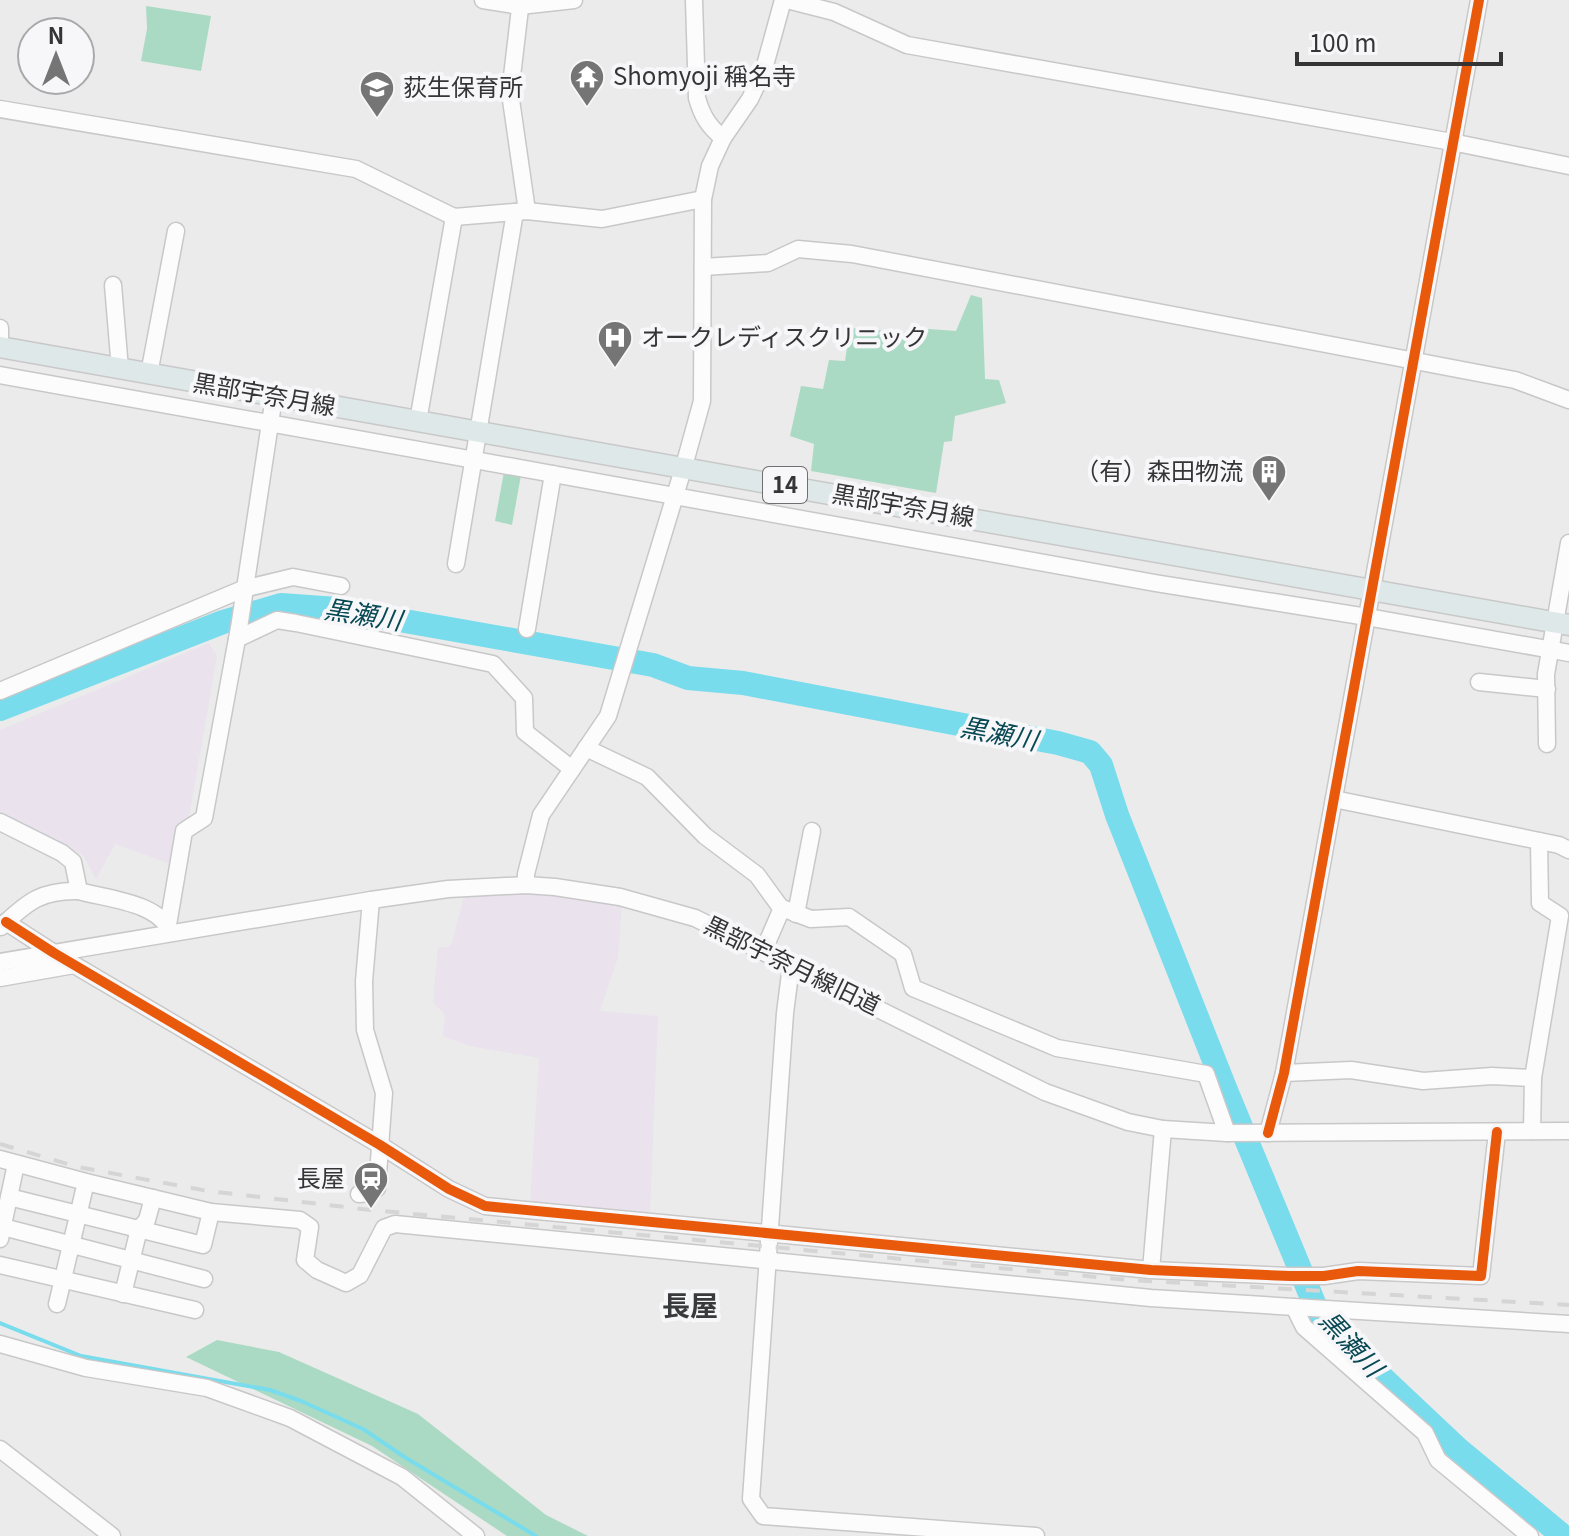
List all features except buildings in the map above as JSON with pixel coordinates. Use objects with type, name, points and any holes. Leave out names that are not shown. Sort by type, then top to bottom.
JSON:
[{"type":"main road","name":"黒部宇奈月線","points":[[0,347],[1562,623]]},
{"type":"street","points":[[483,0],[521,3],[574,0]]},
{"type":"street","points":[[694,0],[697,98],[701,113],[723,138]]},
{"type":"street","points":[[526,885],[541,815],[608,716],[684,466],[702,401],[703,199],[710,166],[723,138],[750,99],[785,0],[834,12],[907,45],[1452,142],[1569,166]]},
{"type":"street","points":[[1268,1133],[1284,1073],[1479,0]]},
{"type":"street","points":[[456,564],[521,211],[510,93],[521,3]]},
{"type":"street","points":[[0,109],[356,169],[454,217],[521,211],[602,219],[703,199]]},
{"type":"street","points":[[418,421],[454,217]]},
{"type":"street","points":[[149,374],[176,231]]},
{"type":"street","points":[[703,267],[768,263],[798,249],[852,254],[1515,380],[1569,400]]},
{"type":"street","points":[[113,285],[120,369]]},
{"type":"street","points":[[0,328],[0,347]]},
{"type":"street","points":[[0,375],[1155,583],[1569,653]]},
{"type":"street","points":[[170,930],[184,831],[204,818],[238,634],[274,397]]},
{"type":"street","points":[[527,629],[553,474]]},
{"type":"street","points":[[1547,744],[1550,650],[1562,623],[1569,543]]},
{"type":"street","points":[[0,691],[293,577],[341,586]]},
{"type":"street","points":[[238,634],[277,620],[493,664],[524,698],[525,732],[572,769]]},
{"type":"street","points":[[1479,682],[1547,689]]},
{"type":"street","points":[[586,748],[647,777],[705,836],[757,875],[789,911],[811,919],[849,917],[903,954],[913,988],[1057,1048],[1206,1074],[1227,1133]]},
{"type":"street","points":[[1334,799],[1539,841],[1569,850]]},
{"type":"street","points":[[0,822],[62,853],[73,862],[79,891]]},
{"type":"street","points":[[763,952],[789,911],[812,831]]},
{"type":"street","points":[[1532,1131],[1533,1078],[1560,916],[1540,903],[1539,841]]},
{"type":"street","name":"黒部宇奈月線旧道","points":[[0,962],[170,930],[371,900],[448,889],[526,885],[620,897],[695,918],[1045,1092],[1128,1122],[1163,1129],[1227,1133],[1569,1131]]},
{"type":"street","points":[[170,930],[150,910],[79,891],[54,890],[32,900],[3,925],[380,1145],[449,1189],[485,1206],[1151,1270],[1290,1276],[1324,1276],[1358,1271],[1481,1276],[1497,1132]]},
{"type":"street","points":[[359,1194],[370,1193],[377,1188],[384,1093],[365,1030],[364,981],[371,900]]},
{"type":"street","points":[[0,978],[74,965]]},
{"type":"street","points":[[791,966],[751,1499],[763,1516],[1036,1536]]},
{"type":"street","points":[[1284,1073],[1351,1070],[1423,1081],[1492,1076],[1533,1078]]},
{"type":"street","points":[[1151,1270],[1163,1129]]},
{"type":"street","points":[[204,1279],[71,1244],[1,1233],[9,1197],[8,1162],[211,1212],[300,1220],[310,1227],[305,1260],[317,1270],[346,1283],[360,1275],[384,1228],[395,1224],[1151,1298],[1569,1324]]},
{"type":"street","points":[[57,1304],[86,1182]]},
{"type":"street","points":[[9,1197],[203,1245],[211,1212]]},
{"type":"street","points":[[123,1294],[139,1229],[147,1220],[153,1198]]},
{"type":"street","points":[[0,1265],[195,1310]]},
{"type":"street","points":[[1298,1307],[1304,1327],[1425,1433],[1438,1460],[1530,1536]]},
{"type":"street","points":[[0,1344],[86,1368],[207,1388],[290,1418],[402,1477],[476,1536]]},
{"type":"street","points":[[0,1449],[112,1536]]},
{"type":"shaded area","points":[[209,643],[217,656],[189,817],[175,828],[173,865],[115,844],[96,879],[83,855],[0,812],[0,730]]},
{"type":"shaded area","points":[[564,895],[622,904],[618,957],[600,1011],[658,1016],[650,1213],[530,1203],[539,1058],[470,1046],[443,1036],[445,1015],[433,1002],[438,948],[451,946],[464,896]]},
{"type":"green space","points":[[146,6],[211,16],[201,71],[141,61],[147,29]]},
{"type":"green space","points":[[971,295],[982,298],[985,379],[999,380],[1006,403],[955,416],[952,441],[944,442],[936,493],[811,471],[814,444],[790,436],[801,386],[823,389],[829,360],[845,361],[850,328],[914,333],[915,328],[956,331]]},
{"type":"green space","points":[[504,472],[521,475],[512,525],[495,521]]},
{"type":"green space","points":[[217,1340],[279,1352],[418,1414],[546,1515],[588,1536],[507,1536],[372,1446],[186,1357]]},
{"type":"waterway","name":"黒瀬川","points":[[0,709],[223,622],[281,605],[337,609],[653,665],[688,678],[743,683],[1058,743],[1090,752],[1101,765],[1117,815],[1225,1088],[1321,1320],[1458,1449],[1563,1536]]},
{"type":"waterway","points":[[0,1323],[81,1356],[270,1390],[301,1401],[363,1429],[536,1536]]},
{"type":"railway","points":[[0,1144],[78,1167],[208,1191],[371,1210],[1130,1280],[1569,1305]]},
{"type":"cycle path","points":[[1268,1133],[1284,1073],[1479,0]]},
{"type":"cycle path","points":[[6,922],[449,1189],[485,1206],[1151,1270],[1290,1276],[1324,1276],[1358,1271],[1481,1276],[1497,1132]]},
{"type":"place","name":"Shomyoji 稱名寺","points":[[587,108]]},
{"type":"place","name":"荻生保育所","points":[[377,119]]},
{"type":"place","name":"オークレディスクリニック","points":[[615,369]]},
{"type":"place","name":"（有）森田物流","points":[[1269,503]]},
{"type":"place","name":"長屋","points":[[371,1210]]},
{"type":"district","name":"長屋","points":[[690,1306]]}]
